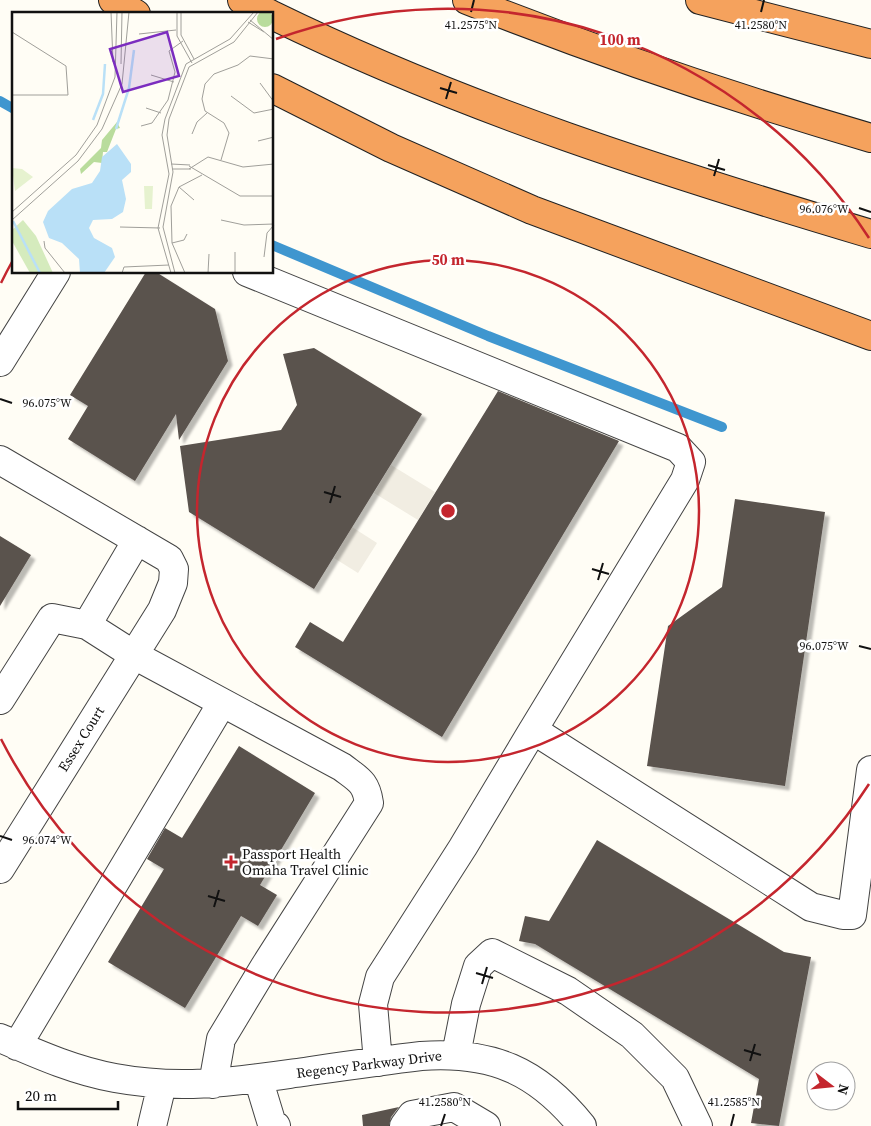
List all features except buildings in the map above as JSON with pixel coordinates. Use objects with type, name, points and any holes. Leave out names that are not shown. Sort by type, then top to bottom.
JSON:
[{"type":"highway","points":[[113,0],[133,12]]},
{"type":"highway","points":[[242,0],[267,12]]},
{"type":"highway","points":[[467,0],[618,58],[871,138]]},
{"type":"highway","points":[[700,0],[871,44]]},
{"type":"highway","points":[[274,15],[384,66],[471,102],[562,136],[731,192],[871,234]]},
{"type":"highway","points":[[274,89],[392,148],[532,210],[608,240],[871,336]]},
{"type":"street","points":[[0,362],[55,274]]},
{"type":"street","points":[[252,274],[678,448],[691,462],[685,480],[463,847],[380,977],[373,1004],[378,1062]]},
{"type":"street","name":"Essex Court","points":[[0,460],[169,559],[174,569],[173,583],[162,610],[0,869]]},
{"type":"street","points":[[87,625],[137,540]]},
{"type":"street","points":[[0,700],[52,618],[87,625],[134,655],[342,767],[359,779],[367,789],[369,803],[265,966],[221,1039],[213,1084]]},
{"type":"street","points":[[9,1042],[222,703]]},
{"type":"street","points":[[534,730],[811,907],[843,915],[852,915],[871,770]]},
{"type":"street","points":[[456,1055],[466,1004],[478,966],[492,953],[568,991],[632,1035],[675,1078],[698,1126]]},
{"type":"street","name":"Regency Parkway Drive","points":[[9,1042],[97,1074],[162,1084],[213,1084],[421,1056],[456,1055],[486,1059],[519,1072],[552,1094],[582,1126]]},
{"type":"street","points":[[258,1078],[272,1124],[276,1126]]},
{"type":"street","points":[[152,1126],[162,1084]]},
{"type":"street","points":[[404,1126],[412,1115],[454,1107],[476,1124]]},
{"type":"shaded area","points":[[391,465],[435,492],[418,520],[374,493]]},
{"type":"shaded area","points":[[352,527],[377,543],[358,573],[334,558]]},
{"type":"waterway","points":[[0,101],[12,108]]},
{"type":"waterway","points":[[274,246],[488,336],[722,427]]},
{"type":"place","name":"Passport Health Omaha Travel Clinic","points":[[231,862]]}]
